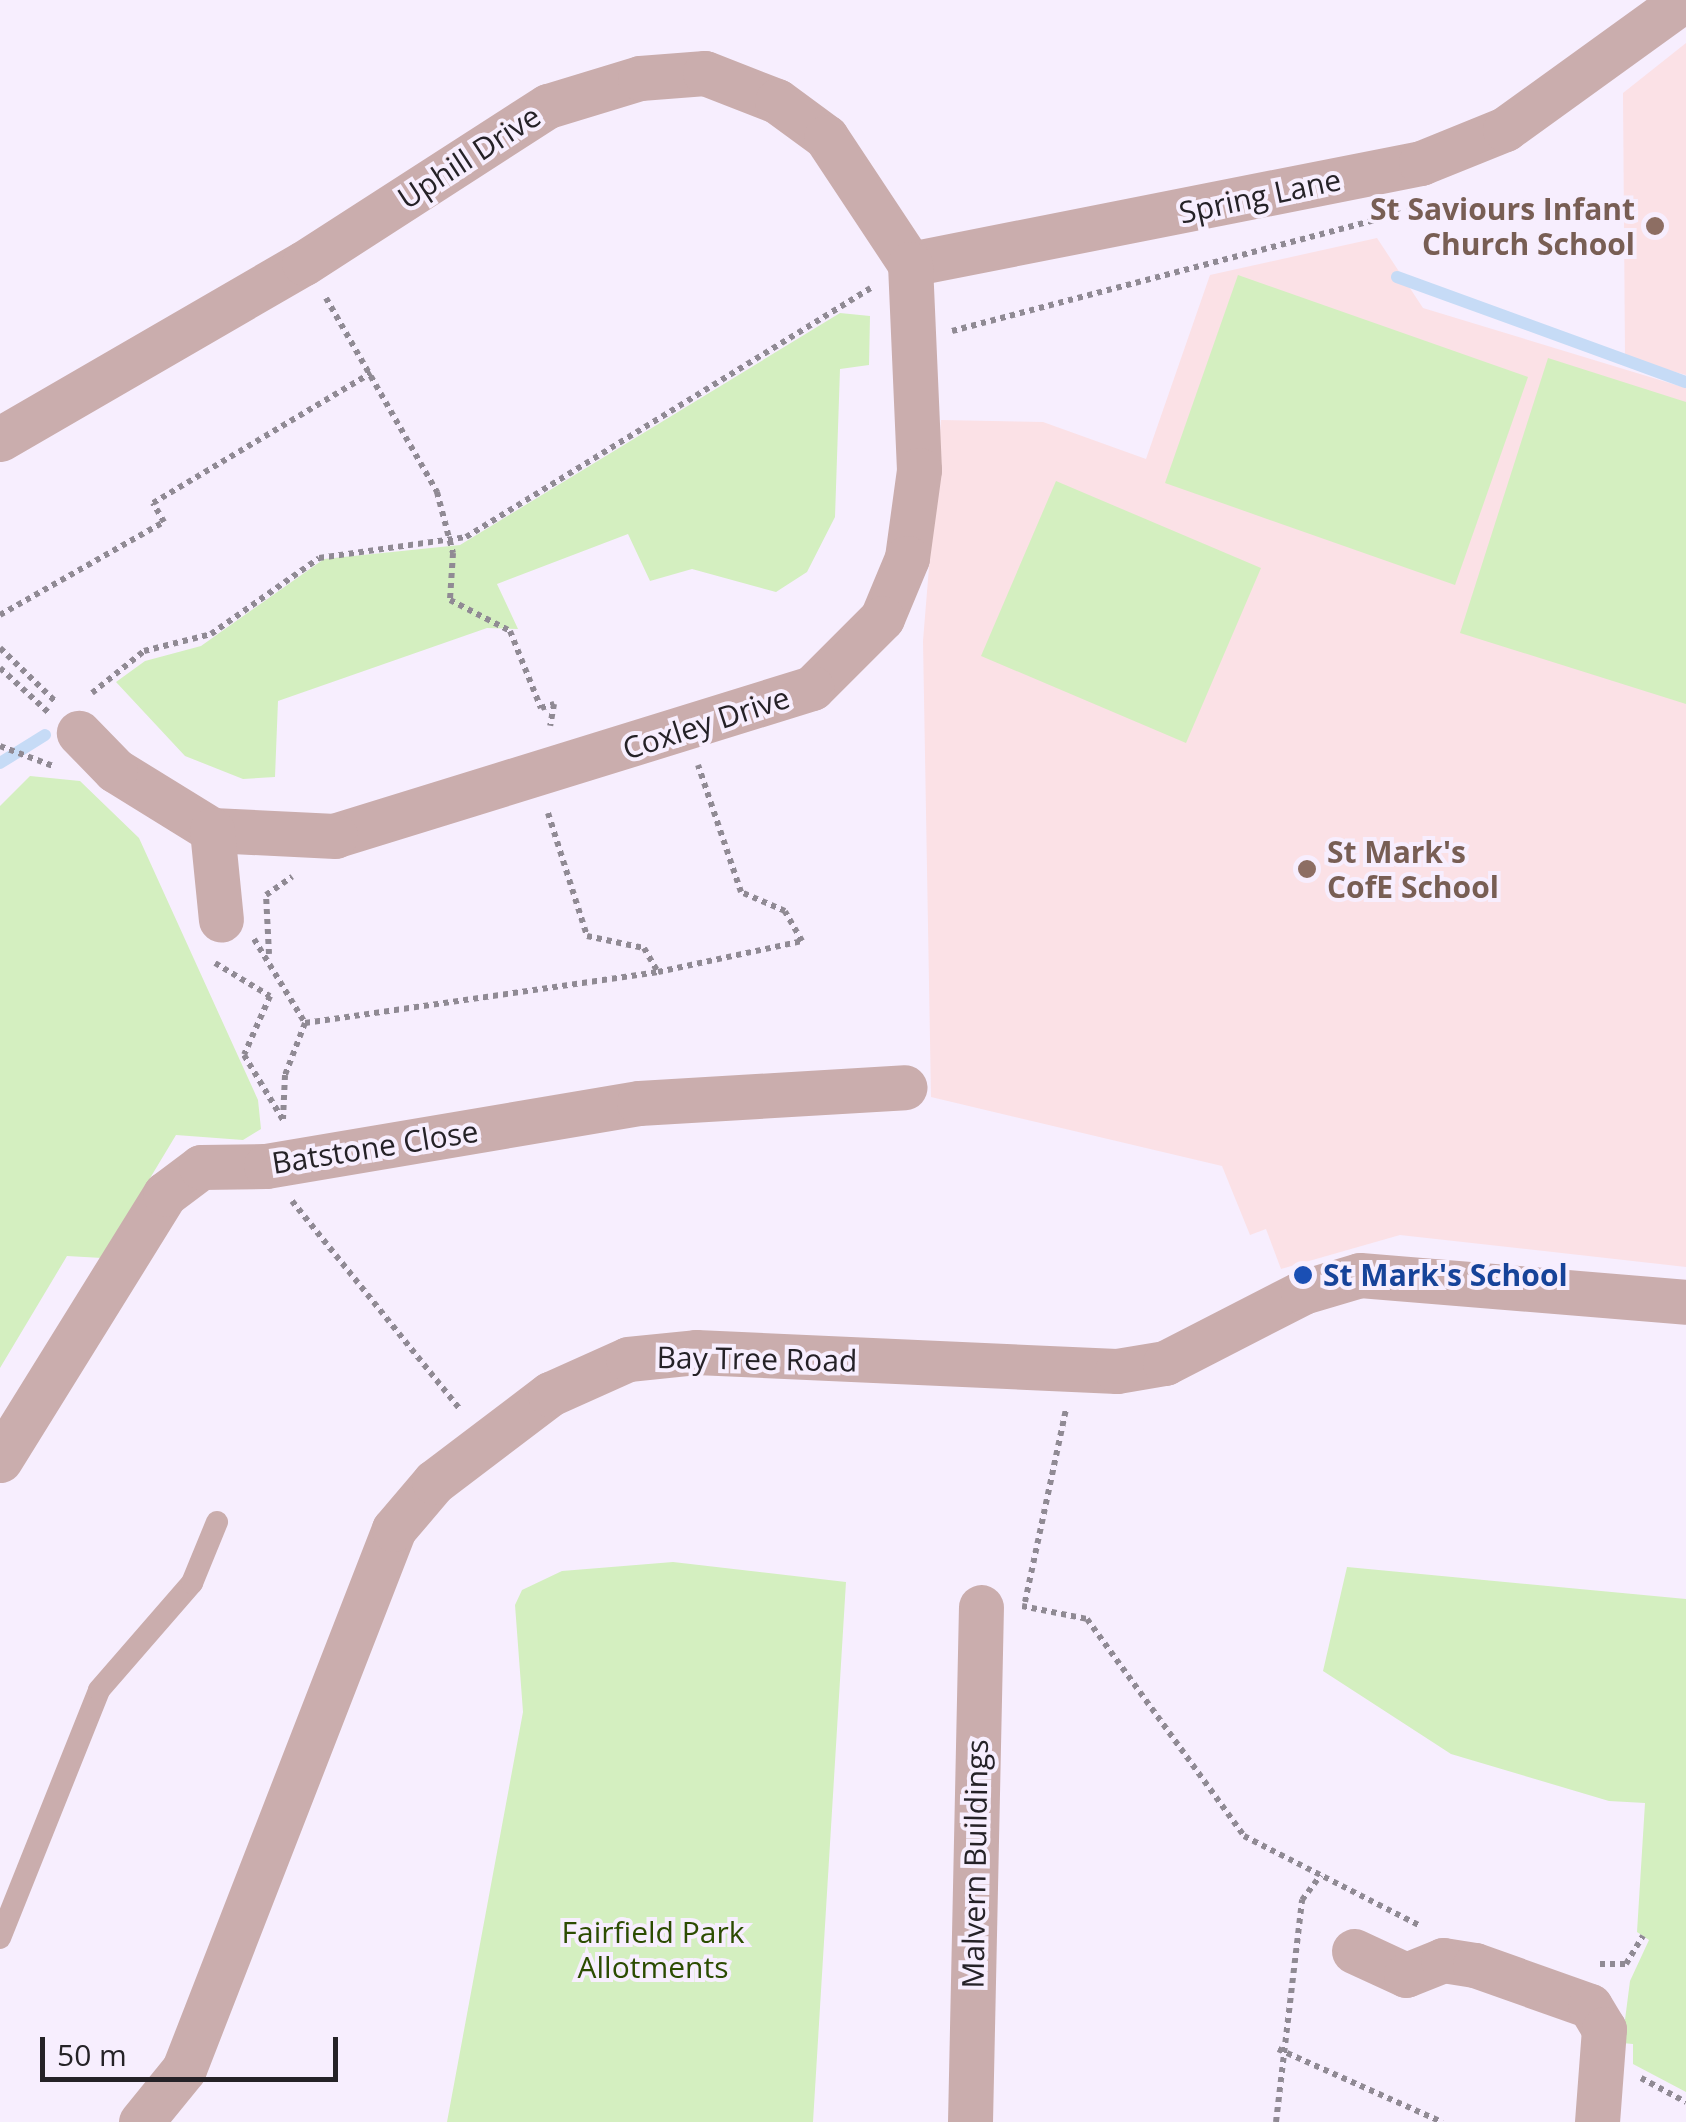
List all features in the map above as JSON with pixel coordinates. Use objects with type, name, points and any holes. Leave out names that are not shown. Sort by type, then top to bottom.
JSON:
[{"type":"street","name":"Spring Lane","points":[[910,264],[1421,164],[1505,128],[1684,0]]},
{"type":"street","name":"Uphill Drive","points":[[0,438],[304,263],[548,106],[640,78],[705,73],[777,100],[826,137],[910,264]]},
{"type":"street","name":"Coxley Drive","points":[[79,719],[114,770],[212,830],[334,836],[687,734],[812,688],[882,618],[907,558],[918,470],[917,340],[910,264]]},
{"type":"street","points":[[212,830],[221,920]]},
{"type":"street","name":"Batstone Close","points":[[0,1460],[165,1194],[201,1167],[266,1166],[639,1103],[905,1088]]},
{"type":"street","name":"Bay Tree Road","points":[[142,2122],[184,2069],[368,1579],[394,1529],[484,1439],[550,1394],[628,1359],[696,1352],[1073,1373],[1165,1363],[1303,1292],[1360,1275],[1686,1302]]},
{"type":"street","name":"Malvern Buildings","points":[[970,2122],[1002,1606]]},
{"type":"street","points":[[1354,1950],[1406,1975],[1443,1960],[1475,1965],[1601,2018],[1597,2122]]},
{"type":"lane","points":[[0,1938],[99,1690],[192,1583],[216,1522]]},
{"type":"path","points":[[917,340],[1366,229],[1438,198]]},
{"type":"path","points":[[79,719],[144,651],[212,634],[319,558],[445,534],[466,536],[910,264]]},
{"type":"path","points":[[331,306],[437,492],[450,600],[510,631],[540,708],[554,704]]},
{"type":"path","points":[[0,615],[164,522],[154,503],[371,373]]},
{"type":"path","points":[[0,648],[52,698]]},
{"type":"path","points":[[0,668],[42,708]]},
{"type":"path","points":[[305,1023],[658,972],[802,941],[785,911],[742,892],[687,734]]},
{"type":"path","points":[[0,746],[34,764]]},
{"type":"path","points":[[546,807],[587,936],[644,948],[658,972]]},
{"type":"path","points":[[266,1166],[283,1119],[286,1076],[305,1023],[269,954],[238,923],[221,920],[207,925],[198,946],[270,996],[244,1055],[283,1119]]},
{"type":"path","points":[[294,1203],[484,1439]]},
{"type":"path","points":[[1073,1373],[1002,1606],[1087,1620],[1244,1836],[1452,1942],[1475,1965]]},
{"type":"path","points":[[1276,2122],[1278,2048],[1302,1900],[1321,1876]]},
{"type":"path","points":[[1278,2048],[1442,2122]]},
{"type":"path","points":[[1644,2080],[1686,2102]]},
{"type":"path","points":[[1661,2090],[1664,2080]]},
{"type":"shaded area","name":"St Saviours Infant Church School","points":[[1686,43],[1686,375],[1625,358],[1623,93]]},
{"type":"shaded area","name":"St Mark's CofE School","points":[[1377,238],[1423,308],[1686,388],[1686,1267],[1400,1235],[1281,1269],[1266,1229],[1250,1235],[1222,1166],[931,1097],[923,641],[941,420],[1043,422],[1146,459],[1210,275]]},
{"type":"green space","points":[[1238,275],[1528,377],[1455,585],[1165,483]]},
{"type":"green space","points":[[840,313],[870,316],[869,365],[840,369],[835,517],[807,572],[776,592],[692,569],[650,581],[628,534],[497,584],[518,629],[487,628],[278,701],[275,777],[243,779],[185,756],[116,682],[145,661],[201,646],[324,559],[460,545]]},
{"type":"green space","points":[[1548,358],[1686,402],[1686,704],[1460,633]]},
{"type":"green space","points":[[1056,481],[1261,568],[1186,743],[981,656]]},
{"type":"green space","points":[[30,776],[80,781],[139,838],[258,1100],[261,1129],[243,1140],[176,1135],[102,1258],[67,1256],[0,1368],[0,806]]},
{"type":"green space","name":"Fairfield Park Allotments","points":[[673,1562],[846,1582],[813,2122],[447,2122],[523,1712],[515,1605],[522,1590],[562,1571]]},
{"type":"green space","points":[[1347,1567],[1686,1599],[1686,2092],[1633,2064],[1633,2044],[1622,2043],[1630,1981],[1649,1940],[1637,1932],[1645,1803],[1609,1801],[1451,1754],[1323,1671]]},
{"type":"waterway","points":[[1397,277],[1686,382]]},
{"type":"waterway","points":[[0,763],[45,735]]},
{"type":"place","name":"St Saviours Infant Church School","points":[[1655,226]]},
{"type":"place","name":"St Mark's CofE School","points":[[1307,869]]},
{"type":"place","name":"St Mark's School","points":[[1303,1275]]}]
